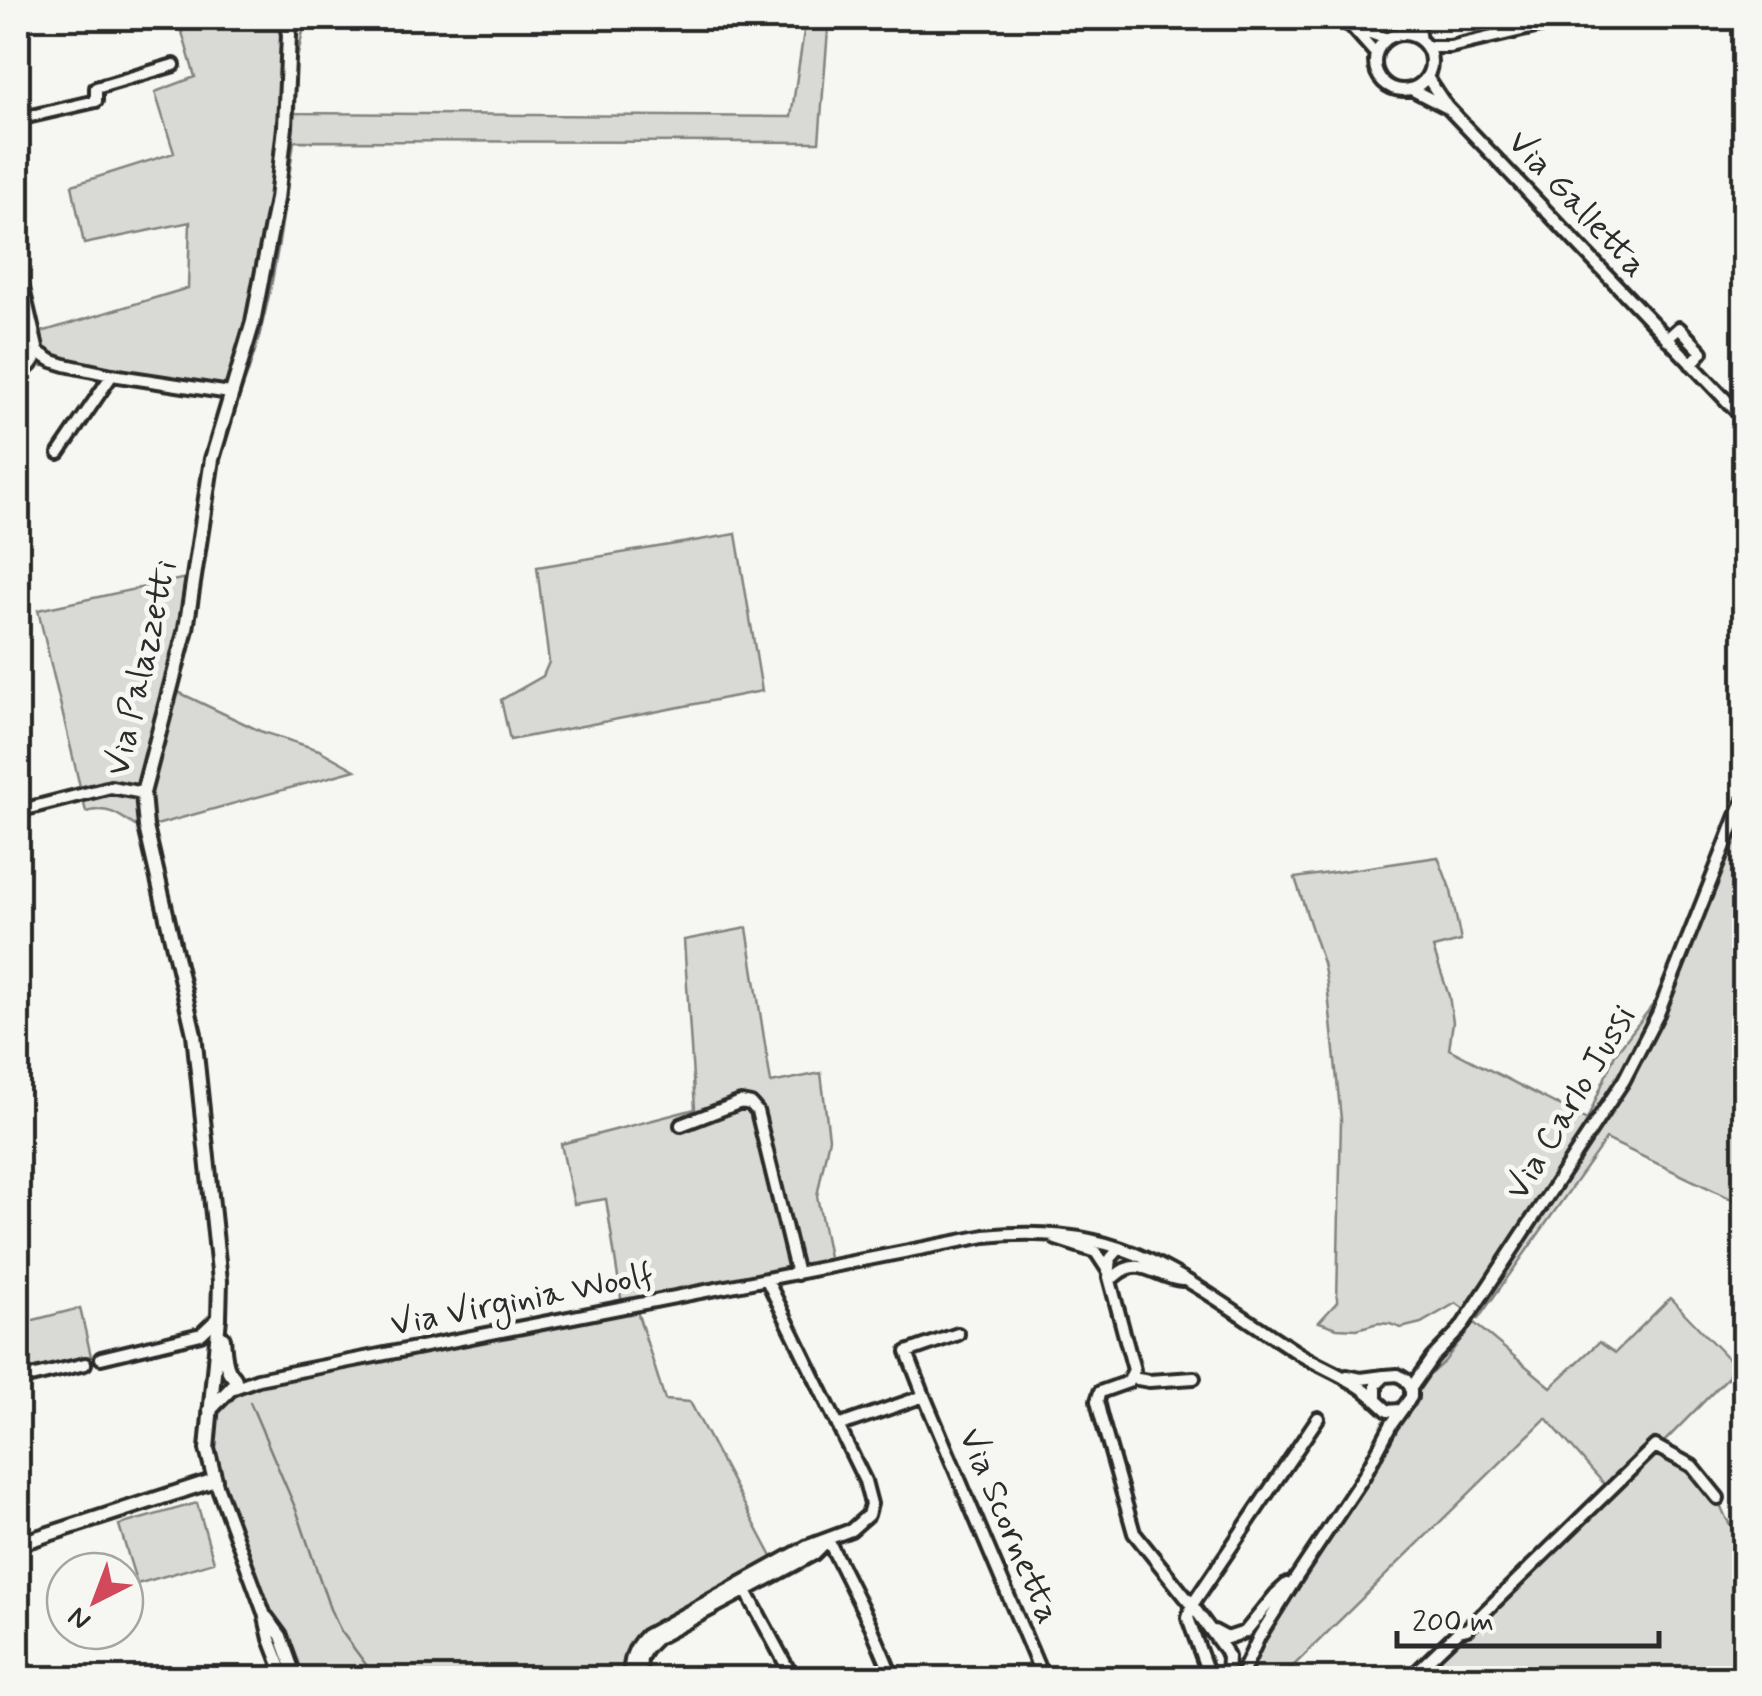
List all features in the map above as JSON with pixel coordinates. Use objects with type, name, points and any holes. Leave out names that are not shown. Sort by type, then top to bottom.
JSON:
[{"type":"main road","name":"Via Palazzetti","points":[[224,1380],[217,1343],[220,1281],[194,1034],[146,827],[143,793],[186,629],[212,459],[253,322],[277,198],[285,127],[289,18]]},
{"type":"main road","name":"Via Palazzetti","points":[[219,1317],[224,1380]]},
{"type":"main road","points":[[18,1544],[215,1480],[207,1449],[208,1412],[224,1380]]},
{"type":"street","points":[[1335,18],[1387,39]]},
{"type":"street","points":[[1431,64],[1415,18],[1400,34],[1387,39],[1376,54],[1375,64],[1383,82],[1391,88],[1410,89],[1426,77],[1431,64],[1450,47]]},
{"type":"street","points":[[1400,34],[1423,44],[1450,47],[1574,18]]},
{"type":"street","points":[[1351,26],[1376,54]]},
{"type":"street","points":[[18,120],[96,101],[96,88],[174,66]]},
{"type":"street","name":"Via Galletta","points":[[1426,77],[1447,107],[1744,419]]},
{"type":"street","name":"Via Galletta","points":[[1410,89],[1447,107]]},
{"type":"street","points":[[18,267],[38,352],[34,362],[18,371]]},
{"type":"street","points":[[38,352],[52,361],[112,375],[230,393]]},
{"type":"street","points":[[59,454],[112,375]]},
{"type":"street","points":[[18,811],[111,788],[143,793]]},
{"type":"street","name":"Via Carlo Jussi","points":[[1411,1388],[1432,1358],[1460,1329],[1624,1080],[1658,1014],[1744,801]]},
{"type":"street","points":[[681,1125],[741,1102],[758,1111],[797,1274]]},
{"type":"street","name":"Via Virginia Woolf","points":[[224,1380],[258,1379],[1019,1232],[1076,1237],[1145,1258],[1360,1388],[1378,1403]]},
{"type":"street","name":"Via Virginia Woolf","points":[[1046,1234],[1096,1252],[1112,1275],[1137,1266],[1170,1279],[1186,1280]]},
{"type":"street","points":[[1119,1249],[1112,1254],[1112,1292],[1134,1370],[1125,1384],[1100,1392],[1100,1417],[1134,1533],[1212,1630],[1228,1657],[1227,1678]]},
{"type":"street","points":[[641,1658],[657,1638],[808,1546],[860,1524],[872,1504],[865,1482],[766,1280]]},
{"type":"street","points":[[201,1334],[219,1317]]},
{"type":"street","points":[[102,1358],[201,1334],[217,1343]]},
{"type":"street","name":"Via Scornetta","points":[[958,1334],[907,1352],[1042,1678]]},
{"type":"street","name":"Via Carlo Jussi","points":[[1398,1375],[1432,1358]]},
{"type":"street","points":[[18,1380],[85,1364]]},
{"type":"street","name":"Via Virginia Woolf","points":[[1327,1371],[1361,1379],[1385,1376]]},
{"type":"street","points":[[1240,1678],[1250,1654],[1296,1578],[1364,1476],[1411,1397],[1411,1388],[1398,1375],[1385,1376],[1376,1385],[1382,1443]]},
{"type":"street","points":[[1132,1378],[1194,1378]]},
{"type":"street","name":"Via Scornetta","points":[[838,1426],[924,1396]]},
{"type":"street","points":[[1378,1403],[1388,1410],[1400,1410]]},
{"type":"street","points":[[1209,1676],[1188,1618],[1192,1605],[1318,1418]]},
{"type":"street","points":[[1410,1678],[1459,1631],[1467,1629],[1655,1446],[1692,1466],[1718,1498]]},
{"type":"street","points":[[215,1480],[284,1678]]},
{"type":"street","points":[[828,1540],[872,1626],[893,1678]]},
{"type":"street","points":[[1212,1630],[1226,1638],[1239,1636],[1276,1594],[1296,1578]]},
{"type":"street","points":[[629,1678],[634,1646],[645,1636],[744,1587]]},
{"type":"street","points":[[744,1587],[793,1678]]},
{"type":"street","points":[[264,1613],[281,1636],[296,1678]]},
{"type":"street","points":[[640,1678],[645,1636]]},
{"type":"shaded area","points":[[178,18],[306,18],[295,68],[295,113],[791,117],[806,18],[829,18],[819,142],[294,141],[268,302],[240,395],[50,365],[18,370],[18,301],[25,299],[35,334],[188,288],[190,222],[84,244],[72,185],[174,153],[155,92],[195,77]]},
{"type":"shaded area","points":[[736,534],[762,691],[510,740],[501,700],[543,676],[549,662],[537,567]]},
{"type":"shaded area","points":[[195,576],[192,631],[178,692],[260,731],[319,750],[355,770],[156,825],[135,826],[106,811],[86,812],[38,610]]},
{"type":"shaded area","points":[[1744,818],[1744,1205],[1606,1139],[1478,1319],[1456,1303],[1421,1323],[1401,1328],[1378,1323],[1357,1329],[1337,1328],[1319,1322],[1337,1302],[1341,1119],[1327,983],[1295,878],[1438,857],[1451,891],[1461,941],[1433,948],[1449,996],[1453,1022],[1449,1049],[1587,1120],[1615,1054],[1665,989],[1722,832]]},
{"type":"shaded area","points":[[747,928],[771,1083],[821,1073],[829,1138],[817,1196],[830,1262],[636,1308],[665,1400],[690,1402],[778,1568],[648,1642],[641,1678],[288,1678],[213,1481],[215,1410],[228,1396],[261,1384],[622,1304],[606,1199],[574,1204],[561,1144],[695,1109],[684,940]]},
{"type":"shaded area","points":[[1670,1298],[1732,1363],[1728,1377],[1662,1444],[1715,1493],[1744,1547],[1744,1678],[1417,1678],[1612,1493],[1546,1418],[1281,1678],[1250,1678],[1261,1646],[1381,1462],[1398,1422],[1416,1405],[1421,1382],[1445,1361],[1473,1322],[1551,1387],[1599,1342],[1615,1353]]},
{"type":"shaded area","points":[[80,1308],[91,1356],[18,1372],[18,1324]]},
{"type":"shaded area","points":[[197,1503],[214,1562],[145,1582],[145,1551],[127,1551],[119,1525]]},
{"type":"waterway","points":[[250,1402],[297,1512],[330,1609],[341,1631],[376,1678]]}]
